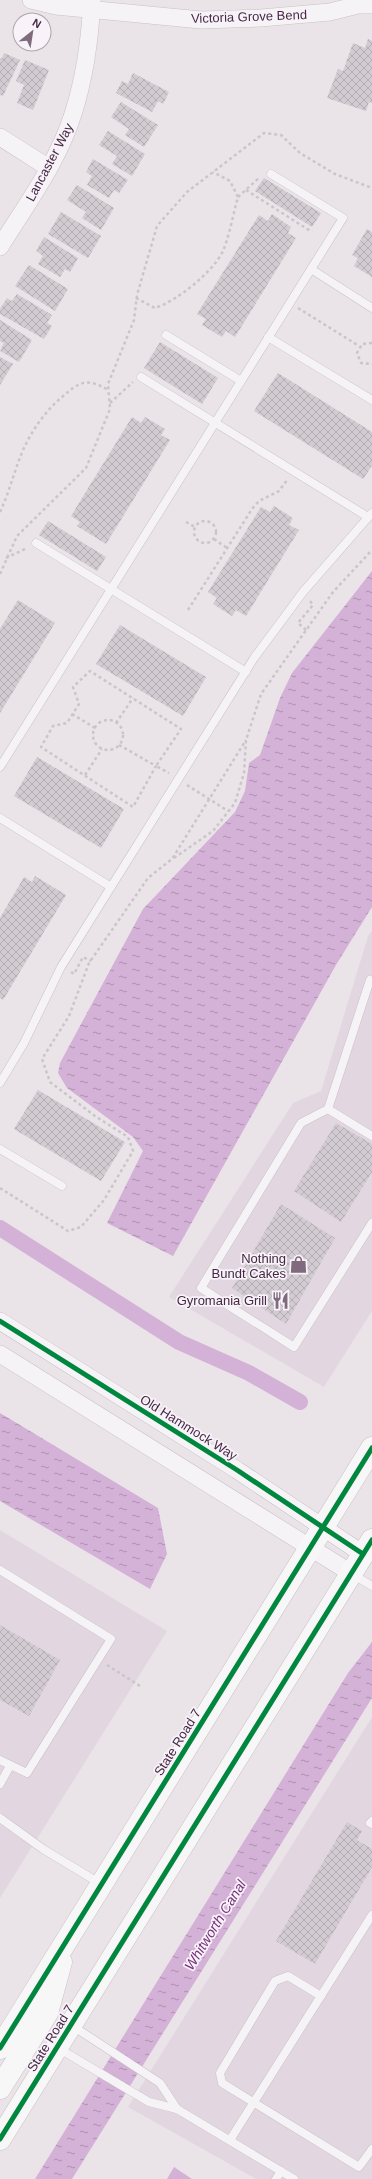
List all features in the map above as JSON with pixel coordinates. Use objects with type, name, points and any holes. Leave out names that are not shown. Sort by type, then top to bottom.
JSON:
[{"type":"main road","name":"State Road 7","points":[[0,2048],[372,1448]]},
{"type":"main road","name":"State Road 7","points":[[0,2139],[351,1573],[369,1551]]},
{"type":"main road","points":[[0,2088],[47,2013],[58,1977],[65,1945]]},
{"type":"street","name":"Victoria Grove Bend","points":[[31,0],[56,6],[91,5],[208,19],[276,17],[330,12],[358,5],[372,5]]},
{"type":"street","name":"Lancaster Way","points":[[0,247],[48,168],[73,115],[87,58],[91,5]]},
{"type":"street","points":[[0,137],[48,168]]},
{"type":"street","name":"Old Hammock Way","points":[[0,1321],[237,1470],[323,1528],[369,1551]]},
{"type":"street","points":[[0,1354],[351,1573]]},
{"type":"lane","points":[[0,767],[110,588],[343,218],[271,174]]},
{"type":"lane","points":[[311,269],[372,308]]},
{"type":"lane","points":[[166,335],[241,381]]},
{"type":"lane","points":[[268,337],[372,400]]},
{"type":"lane","points":[[0,1083],[24,1043],[61,967],[246,672],[302,592],[370,515],[141,377]]},
{"type":"lane","points":[[36,543],[246,672]]},
{"type":"lane","points":[[0,818],[111,887]]},
{"type":"lane","points":[[371,979],[328,1109],[301,1124],[201,1288],[294,1347],[372,1223]]},
{"type":"lane","points":[[328,1109],[372,1136]]},
{"type":"lane","points":[[0,1148],[62,1186]]},
{"type":"lane","points":[[0,1760],[27,1773],[111,1639],[1,1573]]},
{"type":"lane","points":[[351,1573],[372,1586]]},
{"type":"lane","points":[[0,1784],[10,1766]]},
{"type":"lane","points":[[0,1818],[43,1849],[101,1884]]},
{"type":"lane","points":[[372,1820],[370,1823],[372,1824]]},
{"type":"lane","points":[[230,2140],[372,1914]]},
{"type":"lane","points":[[321,1996],[288,1976],[275,1981],[220,2073],[222,2083],[253,2104],[359,2167],[372,2149]]},
{"type":"lane","points":[[71,2025],[160,2083],[177,2109]]},
{"type":"lane","points":[[58,2047],[149,2102],[177,2109],[294,2179]]},
{"type":"lane","points":[[276,2179],[281,2171]]},
{"type":"path","points":[[0,574],[17,536],[86,468],[110,409],[108,384],[134,320],[136,298],[157,226],[187,192],[264,133],[281,135],[300,153],[335,174],[372,188]]},
{"type":"path","points":[[213,172],[230,182],[238,197]]},
{"type":"path","points":[[136,298],[155,308],[168,304],[186,291],[211,268],[223,251],[238,197],[264,173],[271,174]]},
{"type":"path","points":[[246,190],[312,232]]},
{"type":"path","points":[[290,303],[359,346]]},
{"type":"path","points":[[372,343],[365,342],[359,346],[357,353],[359,360],[365,364],[372,364]]},
{"type":"path","points":[[109,403],[130,384],[141,377]]},
{"type":"path","points":[[0,512],[27,440],[46,411],[74,386],[88,381],[98,384],[108,390]]},
{"type":"path","points":[[188,610],[259,501],[279,491],[289,479]]},
{"type":"path","points":[[203,521],[210,522],[216,531],[214,538],[208,543],[200,542],[194,534],[195,527],[203,521]]},
{"type":"path","points":[[186,522],[195,527]]},
{"type":"path","points":[[214,538],[227,548]]},
{"type":"path","points":[[6,559],[36,543]]},
{"type":"path","points":[[172,860],[246,740],[261,694],[333,592],[372,550]]},
{"type":"path","points":[[306,630],[298,623],[313,605],[309,600]]},
{"type":"path","points":[[90,671],[133,698],[181,729],[156,766],[133,806],[41,746],[53,726],[67,723],[79,704],[74,687],[90,671]]},
{"type":"path","points":[[116,723],[133,698]]},
{"type":"path","points":[[72,714],[95,728]]},
{"type":"path","points":[[112,721],[116,723],[120,726],[123,736],[119,745],[111,750],[102,749],[93,738],[95,728],[102,722],[112,721]]},
{"type":"path","points":[[0,1188],[68,1231],[81,1228],[104,1200],[134,1151],[128,1137],[95,1116],[50,1082],[42,1059],[70,1016],[91,961],[148,878],[213,831],[235,803],[244,773],[246,740]]},
{"type":"path","points":[[119,745],[169,773]]},
{"type":"path","points":[[85,775],[102,749]]},
{"type":"path","points":[[186,784],[210,798],[228,811]]},
{"type":"path","points":[[71,972],[74,974],[83,958],[91,961]]},
{"type":"path","points":[[107,1665],[140,1686]]},
{"type":"shaded area","points":[[372,931],[372,1311],[324,1387],[169,1297],[293,1103],[321,1091],[368,936]]},
{"type":"shaded area","points":[[0,1530],[167,1631],[0,1898]]},
{"type":"shaded area","points":[[372,1717],[372,2179],[256,2179],[128,2107]]},
{"type":"water","points":[[372,571],[372,907],[336,965],[173,1256],[107,1223],[143,1151],[133,1137],[67,1088],[58,1073],[60,1063],[143,909],[235,812],[245,791],[249,763],[260,755],[280,698],[292,673]]},
{"type":"water","points":[[0,1413],[158,1508],[167,1554],[150,1589],[0,1501]]},
{"type":"water","name":"Whitworth Canal","points":[[372,1642],[372,1698],[72,2179],[35,2179],[348,1673]]},
{"type":"water","points":[[174,2167],[192,2179],[167,2179]]},
{"type":"building","points":[[368,39],[372,41],[372,103],[369,102],[366,111],[327,98],[338,69],[343,71],[353,43],[365,48]]},
{"type":"building","points":[[4,53],[20,60],[3,96],[0,95],[0,58],[2,58]]},
{"type":"building","points":[[25,60],[49,70],[33,110],[17,103],[24,85],[16,81]]},
{"type":"building","points":[[133,73],[169,92],[163,104],[158,101],[152,112],[116,93],[122,81],[128,84]]},
{"type":"building","points":[[121,102],[158,125],[144,147],[125,135],[129,129],[111,117]]},
{"type":"building","points":[[108,131],[145,154],[132,176],[112,164],[117,156],[99,145]]},
{"type":"building","points":[[93,159],[128,180],[119,193],[114,190],[109,198],[87,185],[92,176],[86,172]]},
{"type":"building","points":[[264,178],[321,213],[312,227],[255,191]]},
{"type":"building","points":[[77,185],[114,208],[101,230],[82,218],[86,212],[67,200]]},
{"type":"building","points":[[61,212],[101,236],[88,258],[48,234]]},
{"type":"building","points":[[272,214],[291,227],[288,233],[296,238],[235,337],[226,331],[222,337],[202,325],[206,319],[197,314],[259,215],[268,221]]},
{"type":"building","points":[[367,229],[372,232],[372,277],[354,266],[358,258],[352,255]]},
{"type":"building","points":[[44,237],[78,258],[70,272],[65,269],[60,277],[38,264],[43,256],[36,251]]},
{"type":"building","points":[[29,265],[68,289],[55,311],[15,286]]},
{"type":"building","points":[[17,294],[52,315],[47,323],[52,326],[44,339],[0,314],[0,309],[7,298],[12,301]]},
{"type":"building","points":[[0,320],[32,340],[19,362],[0,351],[4,343],[0,341]]},
{"type":"building","points":[[160,342],[218,378],[202,404],[144,368]]},
{"type":"building","points":[[0,357],[13,364],[0,385]]},
{"type":"building","points":[[278,373],[372,432],[372,466],[363,479],[254,411]]},
{"type":"building","points":[[132,417],[141,423],[145,417],[165,429],[161,435],[170,440],[106,544],[77,526],[80,522],[71,516]]},
{"type":"building","points":[[274,506],[293,518],[289,525],[299,530],[246,616],[236,610],[232,616],[213,604],[217,598],[208,592],[261,507],[270,512]]},
{"type":"building","points":[[48,521],[106,557],[97,571],[39,535]]},
{"type":"building","points":[[18,600],[55,623],[0,713],[0,629]]},
{"type":"building","points":[[120,625],[206,677],[183,716],[96,664]]},
{"type":"building","points":[[37,757],[124,809],[101,848],[14,796]]},
{"type":"building","points":[[35,876],[66,895],[3,1000],[0,998],[0,918],[24,877],[32,882]]},
{"type":"building","points":[[38,1090],[125,1142],[101,1181],[14,1129]]},
{"type":"building","points":[[336,1123],[372,1144],[372,1172],[341,1222],[294,1191]]},
{"type":"building","points":[[281,1204],[335,1238],[286,1324],[232,1288]]},
{"type":"building","points":[[0,1625],[60,1660],[29,1716],[0,1700]]},
{"type":"building","points":[[347,1822],[362,1831],[357,1840],[372,1849],[372,1867],[315,1964],[276,1941]]},
{"type":"waterway","points":[[0,1228],[179,1342],[249,1373],[300,1402]]},
{"type":"cycle path","points":[[0,1321],[237,1470],[363,1554]]},
{"type":"cycle path","points":[[0,2048],[372,1448]]},
{"type":"cycle path","points":[[0,2139],[372,1540]]},
{"type":"place","name":"Nothing Bundt Cakes","points":[[299,1265]]},
{"type":"place","name":"Gyromania Grill","points":[[280,1300]]}]
